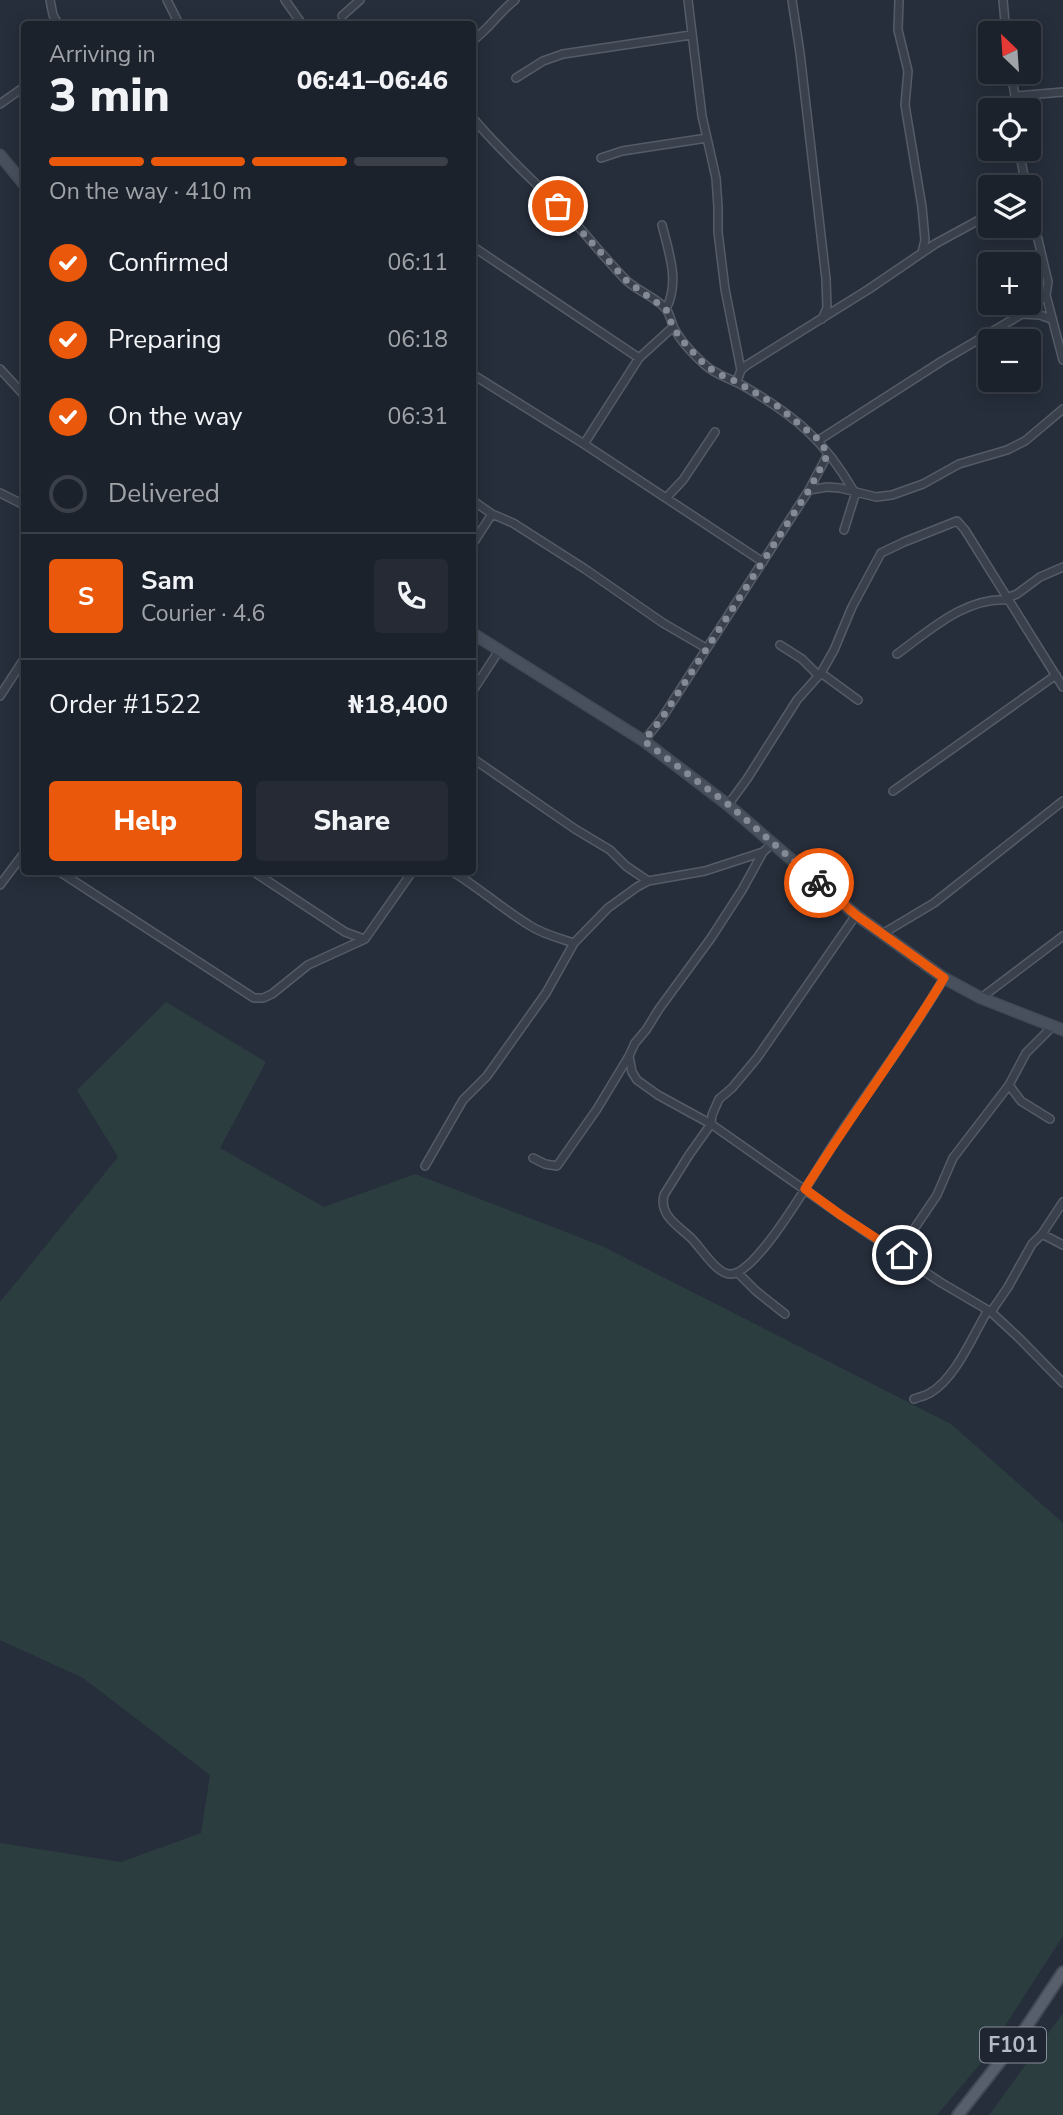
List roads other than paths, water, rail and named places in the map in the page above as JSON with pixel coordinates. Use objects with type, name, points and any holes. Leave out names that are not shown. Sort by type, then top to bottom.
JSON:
[{"type":"main road","name":"F101","points":[[958,2115],[1021,2035],[1063,1972]]},
{"type":"street","points":[[50,0],[57,21]]},
{"type":"street","points":[[167,0],[178,21]]},
{"type":"street","points":[[285,0],[300,21]]},
{"type":"street","points":[[342,16],[360,0]]},
{"type":"street","points":[[476,38],[491,26],[506,3],[515,0]]},
{"type":"street","points":[[688,0],[707,138],[716,178],[718,232],[725,289],[741,370],[737,382]]},
{"type":"street","points":[[792,0],[826,278],[827,308],[822,319]]},
{"type":"street","points":[[899,0],[898,30],[908,71],[905,105],[922,206],[925,240],[922,253]]},
{"type":"street","points":[[1003,0],[1005,21]]},
{"type":"street","points":[[516,78],[542,61],[563,54],[691,35]]},
{"type":"street","points":[[1013,84],[1015,96],[1063,92]]},
{"type":"street","points":[[0,104],[21,90]]},
{"type":"street","points":[[476,121],[628,282],[666,309],[680,338],[706,366],[776,405],[819,440],[855,491],[844,530]]},
{"type":"street","points":[[601,158],[622,151],[707,138]]},
{"type":"street","points":[[0,155],[21,180]]},
{"type":"street","points":[[741,370],[934,244],[978,220]]},
{"type":"street","points":[[662,225],[672,263],[673,287],[666,309]]},
{"type":"street","points":[[1038,238],[1048,282],[1046,295],[1063,360]]},
{"type":"street","points":[[925,240],[934,244]]},
{"type":"street","points":[[476,250],[639,358]]},
{"type":"street","points":[[1041,299],[1046,295]]},
{"type":"street","points":[[819,440],[942,361],[1021,315]]},
{"type":"street","points":[[1040,315],[1051,318]]},
{"type":"street","points":[[584,444],[639,358],[673,327]]},
{"type":"street","points":[[0,369],[21,393]]},
{"type":"street","points":[[476,376],[763,562]]},
{"type":"street","points":[[809,490],[827,487],[876,497],[892,495],[923,484],[959,464],[1006,450],[1025,441],[1063,409]]},
{"type":"street","points":[[666,498],[683,480],[715,432]]},
{"type":"street","points":[[644,741],[662,718],[763,562],[809,490],[828,454]]},
{"type":"street","points":[[0,493],[21,504]]},
{"type":"street","points":[[476,503],[492,514],[513,523],[663,623],[706,648]]},
{"type":"street","points":[[476,539],[492,514]]},
{"type":"street","points":[[729,805],[797,700],[820,674],[881,553],[957,521],[1063,687]]},
{"type":"street","points":[[897,654],[940,623],[977,603],[1008,599],[1034,580],[1063,567]]},
{"type":"street","points":[[1014,607],[1017,594]]},
{"type":"street","points":[[476,635],[644,741],[729,805],[856,915],[944,978],[981,998],[1063,1030]]},
{"type":"street","points":[[780,645],[858,700]]},
{"type":"street","points":[[476,686],[500,649]]},
{"type":"street","points":[[0,696],[21,664]]},
{"type":"street","points":[[893,792],[1056,676]]},
{"type":"street","points":[[476,761],[610,850],[626,866],[648,881]]},
{"type":"street","points":[[883,934],[934,902],[1063,801]]},
{"type":"street","points":[[533,1158],[557,1166],[597,1109],[635,1043],[718,928],[764,852],[773,843]]},
{"type":"street","points":[[425,1166],[463,1100],[487,1076],[546,993],[574,943],[608,908],[648,881],[705,871],[764,852]]},
{"type":"street","points":[[0,885],[21,857]]},
{"type":"street","points":[[65,875],[254,998],[272,994],[308,965],[365,939],[410,875]]},
{"type":"street","points":[[259,875],[338,927],[365,939]]},
{"type":"street","points":[[458,875],[484,891],[529,926],[574,943]]},
{"type":"street","points":[[856,915],[757,1058],[719,1099],[710,1124],[664,1195],[663,1211],[720,1271],[727,1275],[738,1273],[750,1264],[761,1250],[922,1017],[944,978]]},
{"type":"street","points":[[981,998],[1063,936]]},
{"type":"street","points":[[902,1255],[912,1232],[937,1195],[953,1158],[1009,1084],[1026,1054],[1052,1027]]},
{"type":"street","points":[[629,1056],[632,1072],[637,1080],[710,1124],[940,1282],[990,1311],[1063,1383]]},
{"type":"street","points":[[1009,1084],[1021,1101],[1050,1119]]},
{"type":"street","points":[[914,1399],[929,1394],[943,1383],[956,1366],[1008,1287],[1032,1244],[1042,1234],[1063,1202]]},
{"type":"street","points":[[1042,1234],[1063,1245]]},
{"type":"street","points":[[738,1273],[785,1314]]}]
